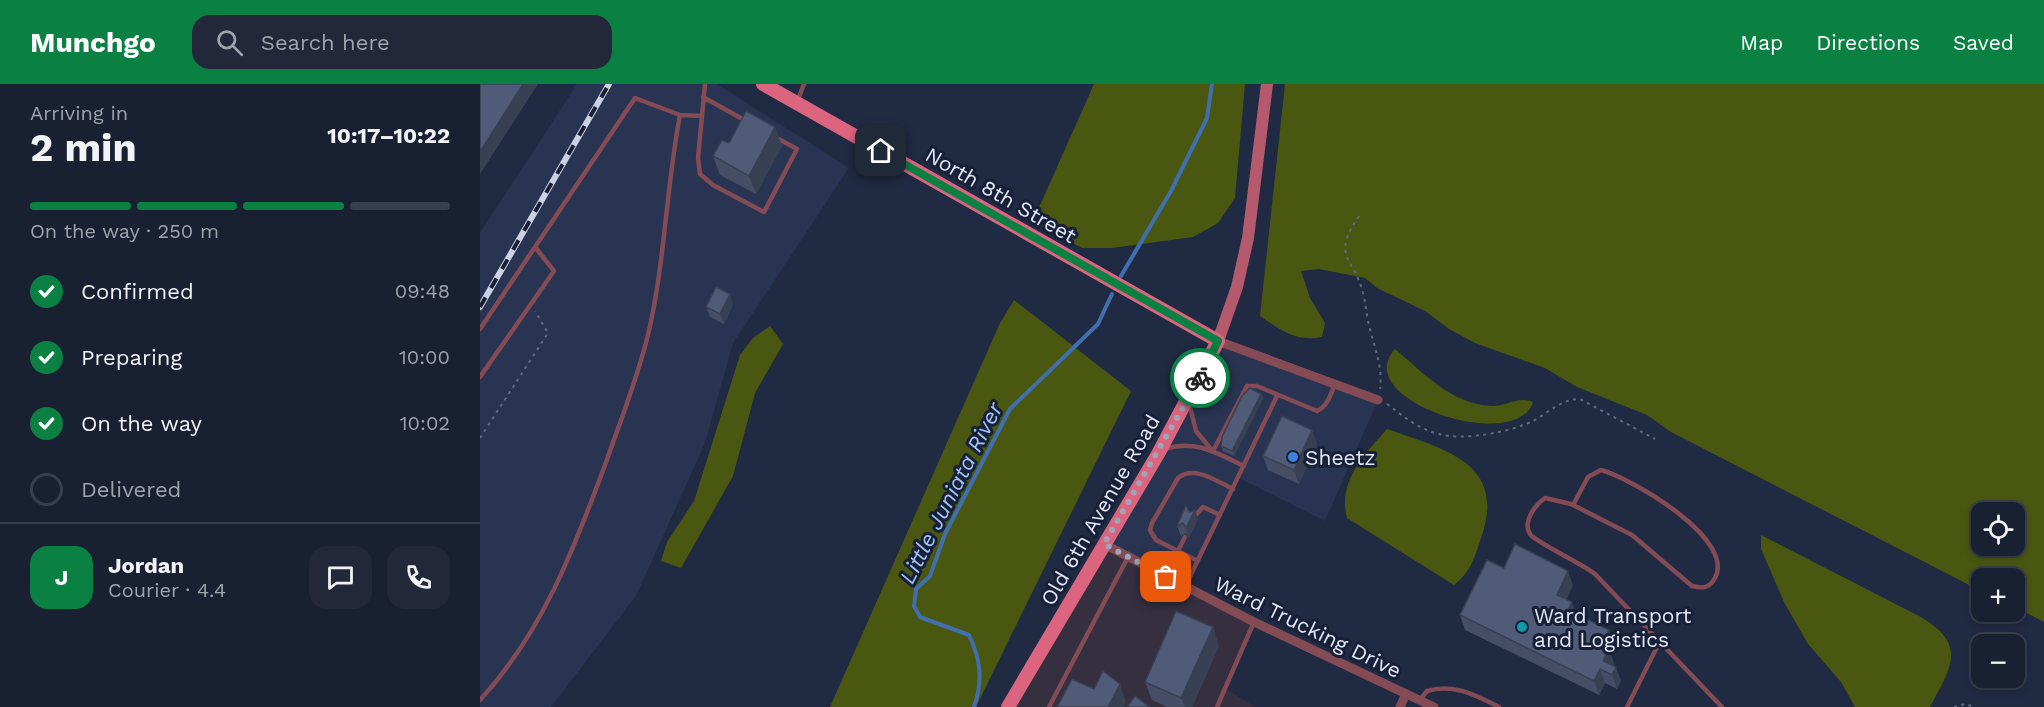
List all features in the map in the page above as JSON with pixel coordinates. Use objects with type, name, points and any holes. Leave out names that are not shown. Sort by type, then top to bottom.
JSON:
[{"type":"main road","name":"North 8th Street","points":[[763,84],[1218,341]]},
{"type":"main road","name":"Old 6th Avenue Road","points":[[1008,707],[1158,454],[1218,341],[1238,286],[1248,238],[1267,84]]},
{"type":"street","points":[[1218,341],[1378,400]]},
{"type":"street","name":"Ward Trucking Drive","points":[[1104,544],[1254,622],[1434,707]]},
{"type":"street","points":[[1400,707],[1406,694]]},
{"type":"lane","points":[[705,84],[698,158],[700,174],[713,185],[764,212],[797,149],[766,132]]},
{"type":"lane","points":[[797,102],[804,84]]},
{"type":"lane","points":[[703,97],[755,126]]},
{"type":"lane","points":[[480,329],[635,98],[680,115],[702,116]]},
{"type":"lane","points":[[480,700],[539,618],[569,561],[625,409],[648,336],[659,273],[680,115]]},
{"type":"lane","points":[[480,377],[554,270],[535,247]]},
{"type":"lane","points":[[1213,451],[1247,386],[1257,387],[1317,411],[1323,408],[1335,383]]},
{"type":"lane","points":[[1185,587],[1277,396]]},
{"type":"lane","points":[[1188,399],[1196,430],[1213,451]]},
{"type":"lane","points":[[1158,454],[1166,449],[1186,445],[1213,451],[1244,466]]},
{"type":"lane","points":[[1573,505],[1588,477],[1601,470],[1609,472],[1670,505],[1696,528],[1715,559],[1716,576],[1710,585],[1702,588],[1692,586],[1637,539],[1573,505],[1545,498],[1538,503],[1530,516],[1528,526],[1530,534],[1595,574],[1722,707]]},
{"type":"lane","points":[[1198,561],[1156,540],[1150,530],[1178,478],[1190,472],[1198,473],[1233,489]]},
{"type":"lane","points":[[1194,517],[1203,507],[1220,515]]},
{"type":"lane","points":[[1178,551],[1185,537]]},
{"type":"lane","points":[[1049,707],[1128,557]]},
{"type":"lane","points":[[1217,707],[1254,622]]},
{"type":"lane","points":[[1627,707],[1660,641]]},
{"type":"lane","points":[[1420,700],[1426,691],[1449,688],[1468,692],[1499,707]]},
{"type":"path","points":[[1359,216],[1347,234],[1346,254],[1348,264],[1363,291],[1368,324],[1378,355],[1380,383],[1378,400],[1428,430],[1455,436],[1519,427],[1560,403],[1580,399],[1655,439]]},
{"type":"path","points":[[480,438],[548,333],[531,303]]},
{"type":"path","points":[[1954,707],[1965,704],[1975,707]]},
{"type":"shaded area","points":[[577,84],[717,84],[849,168],[733,343],[705,443],[636,596],[551,707],[480,707],[480,233]]},
{"type":"shaded area","points":[[1223,340],[1378,400],[1325,521],[1239,478],[1185,587],[1104,544]]},
{"type":"shaded area","points":[[1104,544],[1254,622],[1225,688],[1255,707],[1010,707]]},
{"type":"green space","points":[[1094,84],[1245,84],[1235,198],[1218,223],[1193,237],[1112,248],[1082,248],[1033,221]]},
{"type":"green space","points":[[1285,84],[2044,84],[2044,622],[2025,612],[2025,568],[1971,568],[1971,586],[1671,432],[1647,415],[1577,387],[1545,368],[1475,343],[1449,329],[1425,311],[1377,288],[1365,278],[1319,269],[1301,271],[1310,298],[1325,323],[1322,337],[1296,337],[1282,331],[1260,316]]},
{"type":"green space","points":[[1014,300],[1131,391],[976,707],[830,707],[1000,323]]},
{"type":"green space","points":[[770,326],[783,344],[755,393],[733,476],[681,568],[661,561],[667,542],[694,501],[740,355],[753,338]]},
{"type":"green space","points":[[1395,349],[1440,386],[1464,400],[1493,406],[1522,400],[1533,402],[1521,417],[1498,423],[1470,422],[1440,414],[1414,402],[1394,386],[1387,368]]},
{"type":"green space","points":[[1387,429],[1448,452],[1465,462],[1478,475],[1486,492],[1487,512],[1479,545],[1468,570],[1454,585],[1347,518],[1345,505],[1349,481],[1370,448]]},
{"type":"green space","points":[[1761,535],[1919,616],[1945,637],[1950,647],[1949,668],[1930,707],[1855,707],[1841,682],[1808,644],[1784,602],[1761,549]]},
{"type":"building","points":[[480,84],[523,84],[480,152]]},
{"type":"building","points":[[746,111],[775,127],[749,176],[713,156],[722,140],[729,143]]},
{"type":"building","points":[[716,287],[730,294],[720,314],[706,307]]},
{"type":"building","points":[[1250,388],[1261,394],[1232,451],[1221,446],[1222,437],[1242,396]]},
{"type":"building","points":[[1282,416],[1312,430],[1294,470],[1263,456]]},
{"type":"building","points":[[1186,505],[1189,512],[1195,510],[1186,528],[1183,523],[1177,526]]},
{"type":"building","name":"Ward Transport and Logistics","points":[[1515,544],[1568,571],[1557,595],[1572,602],[1568,610],[1609,630],[1601,646],[1609,649],[1603,661],[1616,667],[1612,675],[1600,669],[1594,681],[1460,615],[1487,560],[1504,568]]},
{"type":"building","points":[[1176,611],[1213,627],[1181,698],[1145,682]]},
{"type":"building","points":[[1103,671],[1120,684],[1108,707],[1057,707],[1072,679],[1094,689]]},
{"type":"building","points":[[1135,696],[1150,707],[1127,707]]},
{"type":"waterway","name":"Little Juniata River","points":[[1121,276],[1171,191],[1207,118],[1212,84]]},
{"type":"waterway","name":"Little Juniata River","points":[[974,707],[980,679],[976,653],[969,635],[920,617],[914,606],[916,589],[930,576],[945,534],[1010,409],[1098,324],[1112,294]]},
{"type":"railway","points":[[480,307],[609,84]]},
{"type":"way so far","points":[[1166,577],[1104,544],[1200,378]]},
{"type":"place","name":"Sheetz","points":[[1293,457]]},
{"type":"place","name":"Ward Transport and Logistics","points":[[1522,627]]},
{"type":"route","points":[[881,151],[1218,341],[1200,378]]}]
